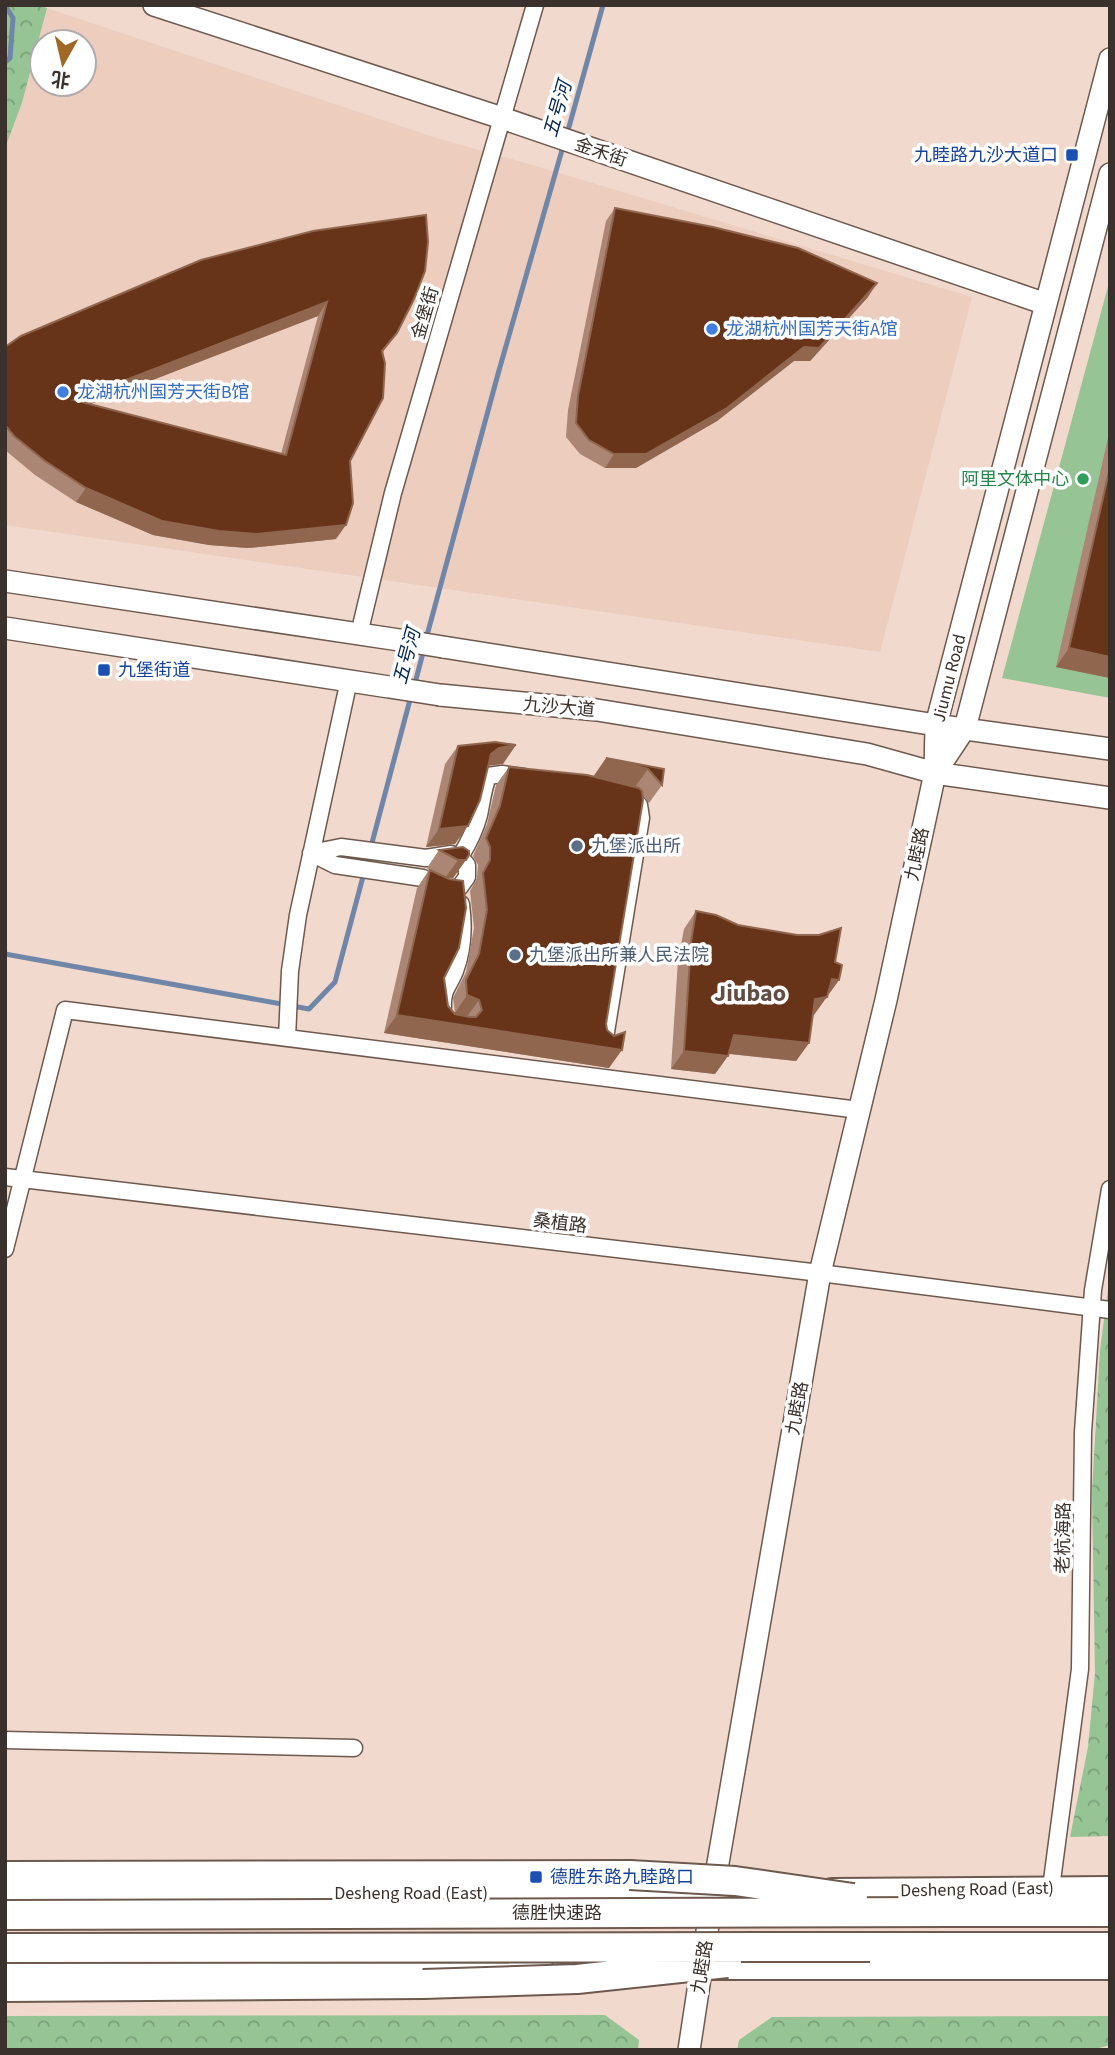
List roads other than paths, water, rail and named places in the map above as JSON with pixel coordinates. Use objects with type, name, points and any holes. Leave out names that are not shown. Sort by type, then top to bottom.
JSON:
[{"type":"highway","points":[[5,1876],[630,1875],[735,1881],[950,1912]]},
{"type":"highway","name":"德胜快速路","points":[[5,1915],[1110,1912]]},
{"type":"highway","points":[[5,1987],[423,1984],[577,1979],[870,1947]]},
{"type":"highway","name":"德胜快速路","points":[[5,1948],[1110,1947]]},
{"type":"main road","name":"Desheng Road (East)","points":[[5,1894],[1110,1889]]},
{"type":"main road","points":[[5,1968],[1110,1967]]},
{"type":"street","name":"金禾街","points":[[154,5],[502,118],[1046,304]]},
{"type":"street","name":"金堡街","points":[[359,634],[393,493],[535,5]]},
{"type":"street","name":"Jiumu Road","points":[[935,773],[936,725],[1110,59]]},
{"type":"street","name":"Jiumu Road","points":[[935,773],[965,728],[1110,174]]},
{"type":"street","points":[[5,582],[406,641],[936,725],[1110,749]]},
{"type":"street","name":"九沙大道","points":[[5,628],[440,695],[611,712],[867,754],[935,773],[1110,798]]},
{"type":"street","points":[[287,1038],[290,971],[298,915],[349,680]]},
{"type":"street","name":"九睦路","points":[[690,2040],[820,1273],[935,773]]},
{"type":"street","points":[[460,857],[471,839],[479,815],[482,790],[488,776],[502,774],[543,779]]},
{"type":"street","points":[[604,1044],[641,818],[639,805],[632,797],[621,793]]},
{"type":"street","points":[[311,853],[341,846],[426,858],[451,854],[460,857],[467,865],[467,877],[459,888],[464,926],[456,970],[442,996],[445,1022]]},
{"type":"street","points":[[311,853],[335,865],[423,878],[444,890],[459,888]]},
{"type":"street","points":[[5,1249],[65,1010],[859,1110]]},
{"type":"street","name":"桑植路","points":[[5,1177],[1110,1310]]},
{"type":"street","name":"老杭海路","points":[[1051,1888],[1080,1669],[1083,1432],[1092,1308],[1110,1189]]},
{"type":"street","points":[[5,1740],[354,1748]]},
{"type":"waterway","points":[[5,5],[13,18],[10,58],[5,62]]},
{"type":"waterway","name":"五号河","points":[[567,134],[603,5]]},
{"type":"waterway","name":"五号河","points":[[426,639],[564,143]]},
{"type":"waterway","name":"五号河","points":[[414,687],[424,649]]},
{"type":"waterway","name":"五号河","points":[[5,954],[309,1009],[335,982],[411,696]]},
{"type":"place","name":"九睦路九沙大道口","points":[[1072,155]]},
{"type":"place","name":"龙湖杭州国芳天街A馆","points":[[712,329]]},
{"type":"place","name":"龙湖杭州国芳天街B馆","points":[[63,392]]},
{"type":"place","name":"阿里文体中心","points":[[1083,479]]},
{"type":"place","name":"九堡街道","points":[[104,670]]},
{"type":"place","name":"九堡派出所","points":[[577,846]]},
{"type":"place","name":"九堡派出所兼人民法院","points":[[515,955]]},
{"type":"place","name":"德胜东路九睦路口","points":[[536,1877]]},
{"type":"district","name":"Jiubao","points":[[750,993]]}]
